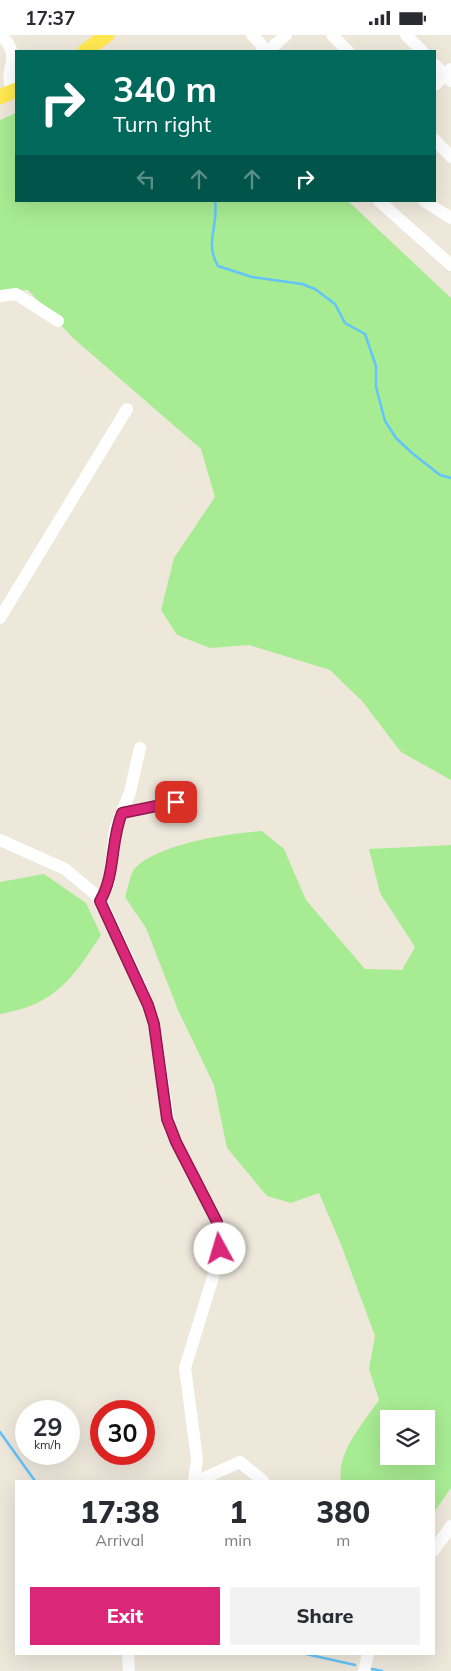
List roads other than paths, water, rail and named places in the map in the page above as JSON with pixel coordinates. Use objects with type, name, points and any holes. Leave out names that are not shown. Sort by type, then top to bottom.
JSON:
[{"type":"main road","points":[[86,50],[107,35]]},
{"type":"street","points":[[252,35],[261,44],[263,50]]},
{"type":"street","points":[[269,50],[286,35]]},
{"type":"street","points":[[332,35],[347,50]]},
{"type":"street","points":[[406,35],[421,50]]},
{"type":"street","points":[[3,37],[9,44],[14,58],[8,79],[10,93]]},
{"type":"street","points":[[436,66],[449,75],[436,84]]},
{"type":"street","points":[[436,142],[451,157]]},
{"type":"street","points":[[379,202],[451,265]]},
{"type":"street","points":[[426,202],[451,218]]},
{"type":"street","points":[[0,296],[16,294],[58,321]]},
{"type":"street","points":[[0,618],[127,409]]},
{"type":"street","points":[[100,901],[109,882],[115,829],[130,792],[140,748]]},
{"type":"street","points":[[122,813],[163,804],[192,803]]},
{"type":"street","points":[[0,839],[65,869],[83,883],[100,901],[143,992],[154,1024],[170,1129],[214,1216],[218,1228],[220,1249],[217,1264],[185,1368],[202,1478],[240,1461],[262,1480]]},
{"type":"street","points":[[435,1549],[451,1526]]},
{"type":"street","points":[[128,1655],[129,1671]]},
{"type":"street","points":[[364,1671],[368,1655]]},
{"type":"waterway","points":[[215,202],[212,249],[218,266],[252,277],[302,284],[315,289],[335,304],[345,323],[365,334],[376,366],[376,387],[385,421],[396,438],[440,475],[451,478]]},
{"type":"waterway","points":[[0,1432],[34,1480]]},
{"type":"waterway","points":[[310,1655],[355,1665]]},
{"type":"waterway","points":[[372,1669],[382,1671]]}]
